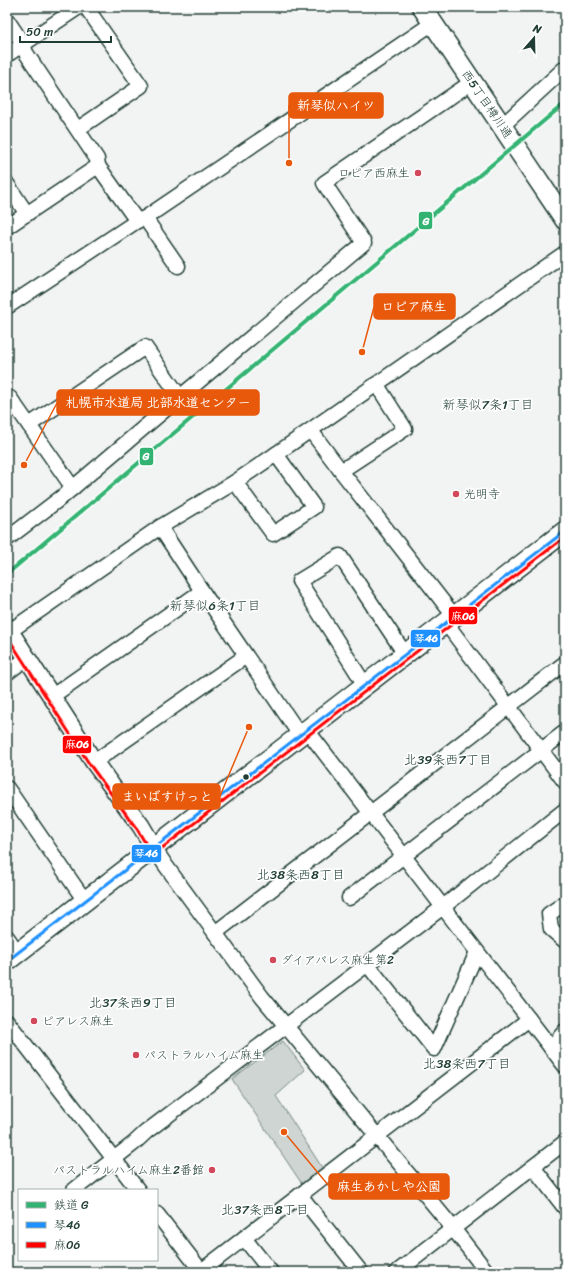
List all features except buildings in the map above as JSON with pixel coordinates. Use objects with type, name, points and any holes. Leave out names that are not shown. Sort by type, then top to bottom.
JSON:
[{"type":"main road","name":"西5丁目樽川通","points":[[422,7],[565,220]]},
{"type":"main road","points":[[12,957],[565,531]]},
{"type":"street","points":[[7,55],[78,7]]},
{"type":"street","points":[[78,129],[141,86],[86,7]]},
{"type":"street","points":[[7,20],[23,44],[26,54],[98,159],[98,166],[178,266]]},
{"type":"street","points":[[7,307],[141,220],[433,23]]},
{"type":"street","points":[[502,126],[565,68]]},
{"type":"street","points":[[7,539],[73,488],[180,396],[364,243],[324,183],[472,82]]},
{"type":"street","points":[[7,226],[98,166]]},
{"type":"street","points":[[7,184],[27,214]]},
{"type":"street","points":[[487,1272],[378,1136],[262,997],[166,866],[141,826],[94,762],[8,629],[160,527],[235,482],[311,431],[565,253]]},
{"type":"street","points":[[29,425],[145,347],[180,396]]},
{"type":"street","points":[[340,471],[406,429],[377,385]]},
{"type":"street","points":[[10,398],[73,488]]},
{"type":"street","points":[[311,431],[450,620],[509,707],[565,782]]},
{"type":"street","points":[[235,482],[273,534],[314,506],[276,454]]},
{"type":"street","points":[[160,527],[246,656],[304,732],[370,812],[565,1066]]},
{"type":"street","points":[[366,685],[300,581],[340,556],[405,654]]},
{"type":"street","points":[[51,697],[202,592]]},
{"type":"street","points":[[94,762],[246,656]]},
{"type":"street","points":[[7,673],[26,658]]},
{"type":"street","points":[[215,933],[565,663]]},
{"type":"street","points":[[349,898],[565,732]]},
{"type":"street","points":[[7,788],[85,901]]},
{"type":"street","points":[[75,1189],[146,1132],[368,964],[565,810]]},
{"type":"street","points":[[565,902],[549,914],[551,929],[565,941]]},
{"type":"street","points":[[7,937],[12,957]]},
{"type":"street","points":[[368,964],[434,1049],[477,952]]},
{"type":"street","points":[[158,1215],[201,1272],[300,1194],[378,1136],[529,1019]]},
{"type":"street","points":[[7,1021],[137,1189]]},
{"type":"street","points":[[551,1048],[565,1030]]},
{"type":"street","points":[[397,1272],[565,1142]]},
{"type":"street","points":[[533,1167],[565,1208]]},
{"type":"street","points":[[300,1194],[361,1272]]},
{"type":"street","points":[[244,1238],[271,1272]]},
{"type":"shaded area","points":[[283,1041],[305,1070],[276,1096],[323,1169],[302,1184],[232,1079]]},
{"type":"rail line","name":"G","points":[[7,574],[565,103]]},
{"type":"transit line","name":"琴46","points":[[7,961],[565,531]]},
{"type":"transit line","name":"麻06","points":[[157,852],[565,537]]},
{"type":"transit line","name":"麻06","points":[[7,636],[90,765],[137,829],[150,851]]},
{"type":"place","name":"新琴似ハイツ","points":[[289,163]]},
{"type":"place","name":"ロピア西麻生","points":[[418,173]]},
{"type":"place","name":"ロピア麻生","points":[[362,352]]},
{"type":"place","name":"札幌市水道局 北部水道センター","points":[[24,465]]},
{"type":"place","name":"光明寺","points":[[456,494]]},
{"type":"place","name":"まいばすけっと","points":[[249,727]]},
{"type":"place","name":"ダイアパレス麻生第2","points":[[273,960]]},
{"type":"place","name":"ピアレス麻生","points":[[34,1021]]},
{"type":"place","name":"パストラルハイム麻生","points":[[136,1055]]},
{"type":"place","name":"麻生あかしや公園","points":[[284,1132]]},
{"type":"place","name":"パストラルハイム麻生2番館","points":[[212,1170]]},
{"type":"district","name":"新琴似7条1丁目","points":[[488,404]]},
{"type":"district","name":"新琴似6条1丁目","points":[[215,605]]},
{"type":"district","name":"北39条西7丁目","points":[[448,759]]},
{"type":"district","name":"北38条西8丁目","points":[[301,874]]},
{"type":"district","name":"北37条西9丁目","points":[[133,1002]]},
{"type":"district","name":"北38条西7丁目","points":[[467,1063]]},
{"type":"district","name":"北37条西8丁目","points":[[265,1209]]}]
